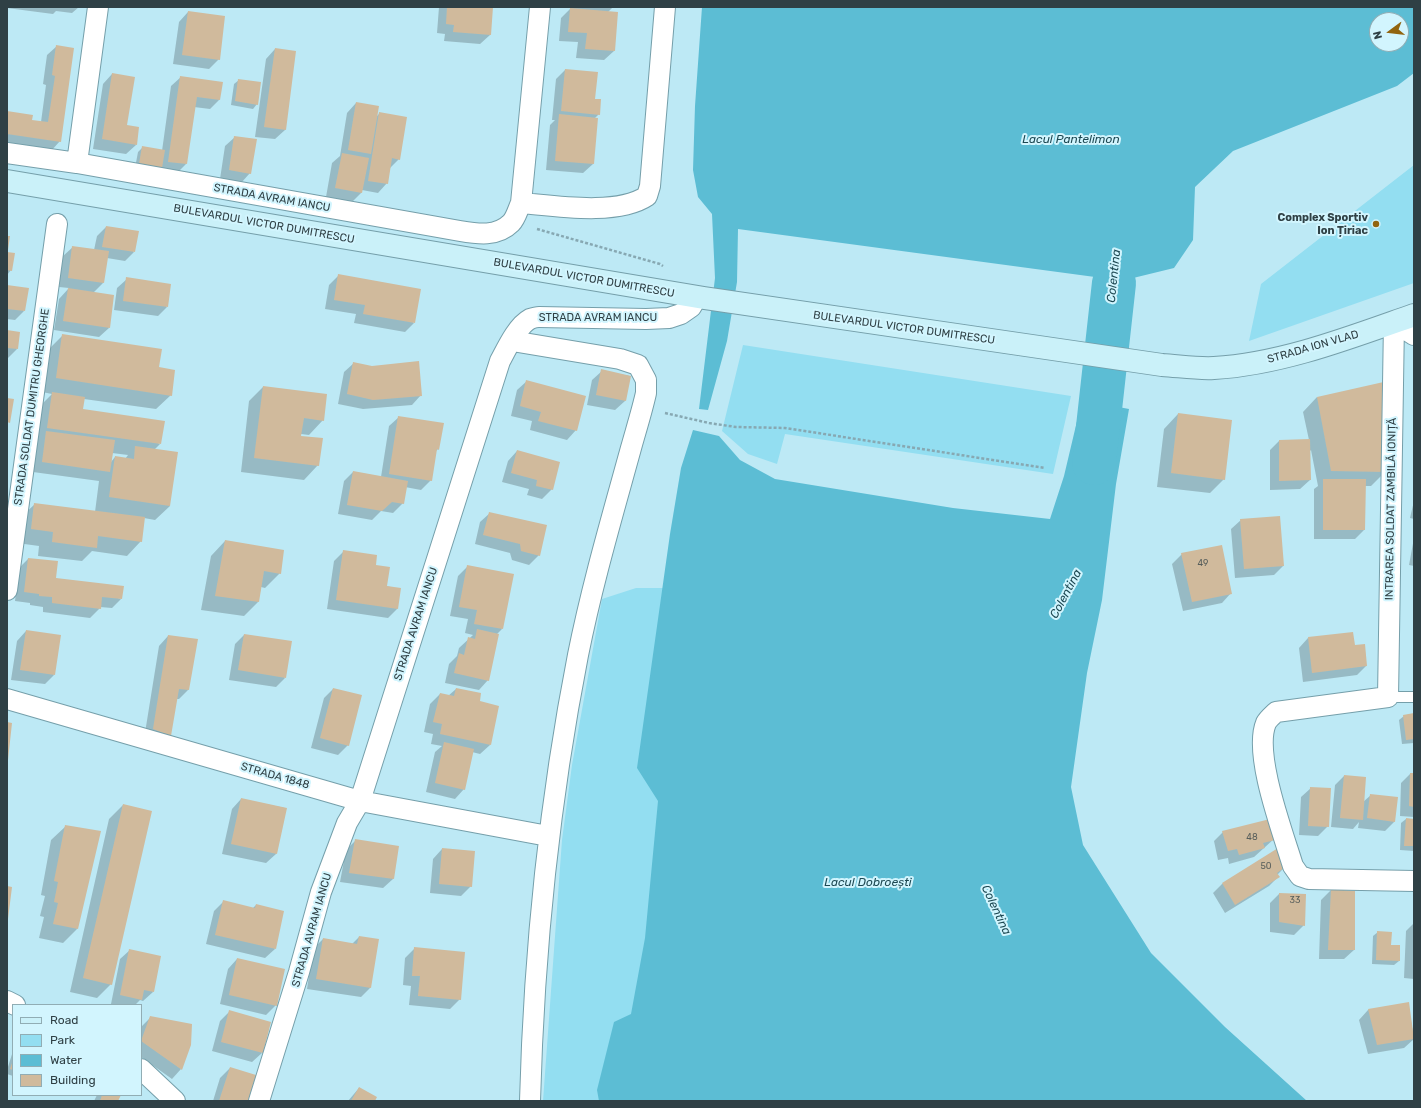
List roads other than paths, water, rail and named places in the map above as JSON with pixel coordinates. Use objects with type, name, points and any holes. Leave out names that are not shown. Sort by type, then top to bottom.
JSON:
[{"type":"street","points":[[77,164],[98,7]]},
{"type":"street","points":[[540,7],[521,203],[585,208],[625,205],[638,202],[647,196],[650,186],[665,7]]},
{"type":"street","name":"STRADA AVRAM IANCU","points":[[7,153],[477,234],[492,234],[503,229],[512,222],[521,203]]},
{"type":"street","name":"BULEVARDUL VICTOR DUMITRESCU","points":[[7,181],[700,298],[1162,365]]},
{"type":"street","name":"STRADA SOLDAT DUMITRU GHEORGHE","points":[[7,590],[56,224]]},
{"type":"street","name":"STRADA AVRAM IANCU","points":[[259,1101],[299,972],[321,892],[347,823],[360,800],[500,361],[521,327],[529,320],[539,317],[669,318],[681,314],[700,298]]},
{"type":"street","points":[[1404,319],[1414,335]]},
{"type":"street","name":"STRADA ION VLAD","points":[[1162,365],[1213,368],[1259,363],[1299,354],[1404,319]]},
{"type":"street","name":"INTRAREA SOLDAT ZAMBILĂ IONIȚĂ","points":[[1388,697],[1404,319]]},
{"type":"street","points":[[512,340],[620,359],[638,365],[646,380],[646,392],[643,408],[600,562],[578,654],[558,768],[548,836],[539,933],[530,1101]]},
{"type":"street","points":[[1388,697],[1276,712],[1266,722],[1263,739],[1264,759],[1268,782],[1293,866],[1300,876],[1310,879],[1414,881]]},
{"type":"street","name":"STRADA 1848","points":[[7,699],[360,800],[548,836]]},
{"type":"street","points":[[142,1070],[174,1101]]},
{"type":"lane","points":[[1388,697],[1414,697]]},
{"type":"water","name":"Lacul Pantelimon","points":[[702,7],[1414,7],[1414,73],[1397,86],[1233,151],[1195,187],[1193,240],[1174,268],[1129,279],[1129,346],[1096,341],[1095,277],[738,229],[737,282],[727,341],[708,410],[699,409],[715,278],[712,214],[698,197],[693,170],[695,106]]},
{"type":"water","name":"Lacul Dobroești","points":[[1082,400],[1129,409],[1116,484],[1102,600],[1087,673],[1071,787],[1083,845],[1151,953],[1225,1027],[1307,1101],[599,1101],[597,1090],[614,1022],[631,1014],[645,938],[658,801],[637,768],[670,534],[681,468],[693,430],[719,436],[740,460],[775,479],[953,508],[1050,519],[1064,476]]},
{"type":"waterway","name":"Colentina","points":[[1094,463],[1114,283]]},
{"type":"place","name":"Complex Sportiv Ion Țiriac","points":[[1376,224]]}]
